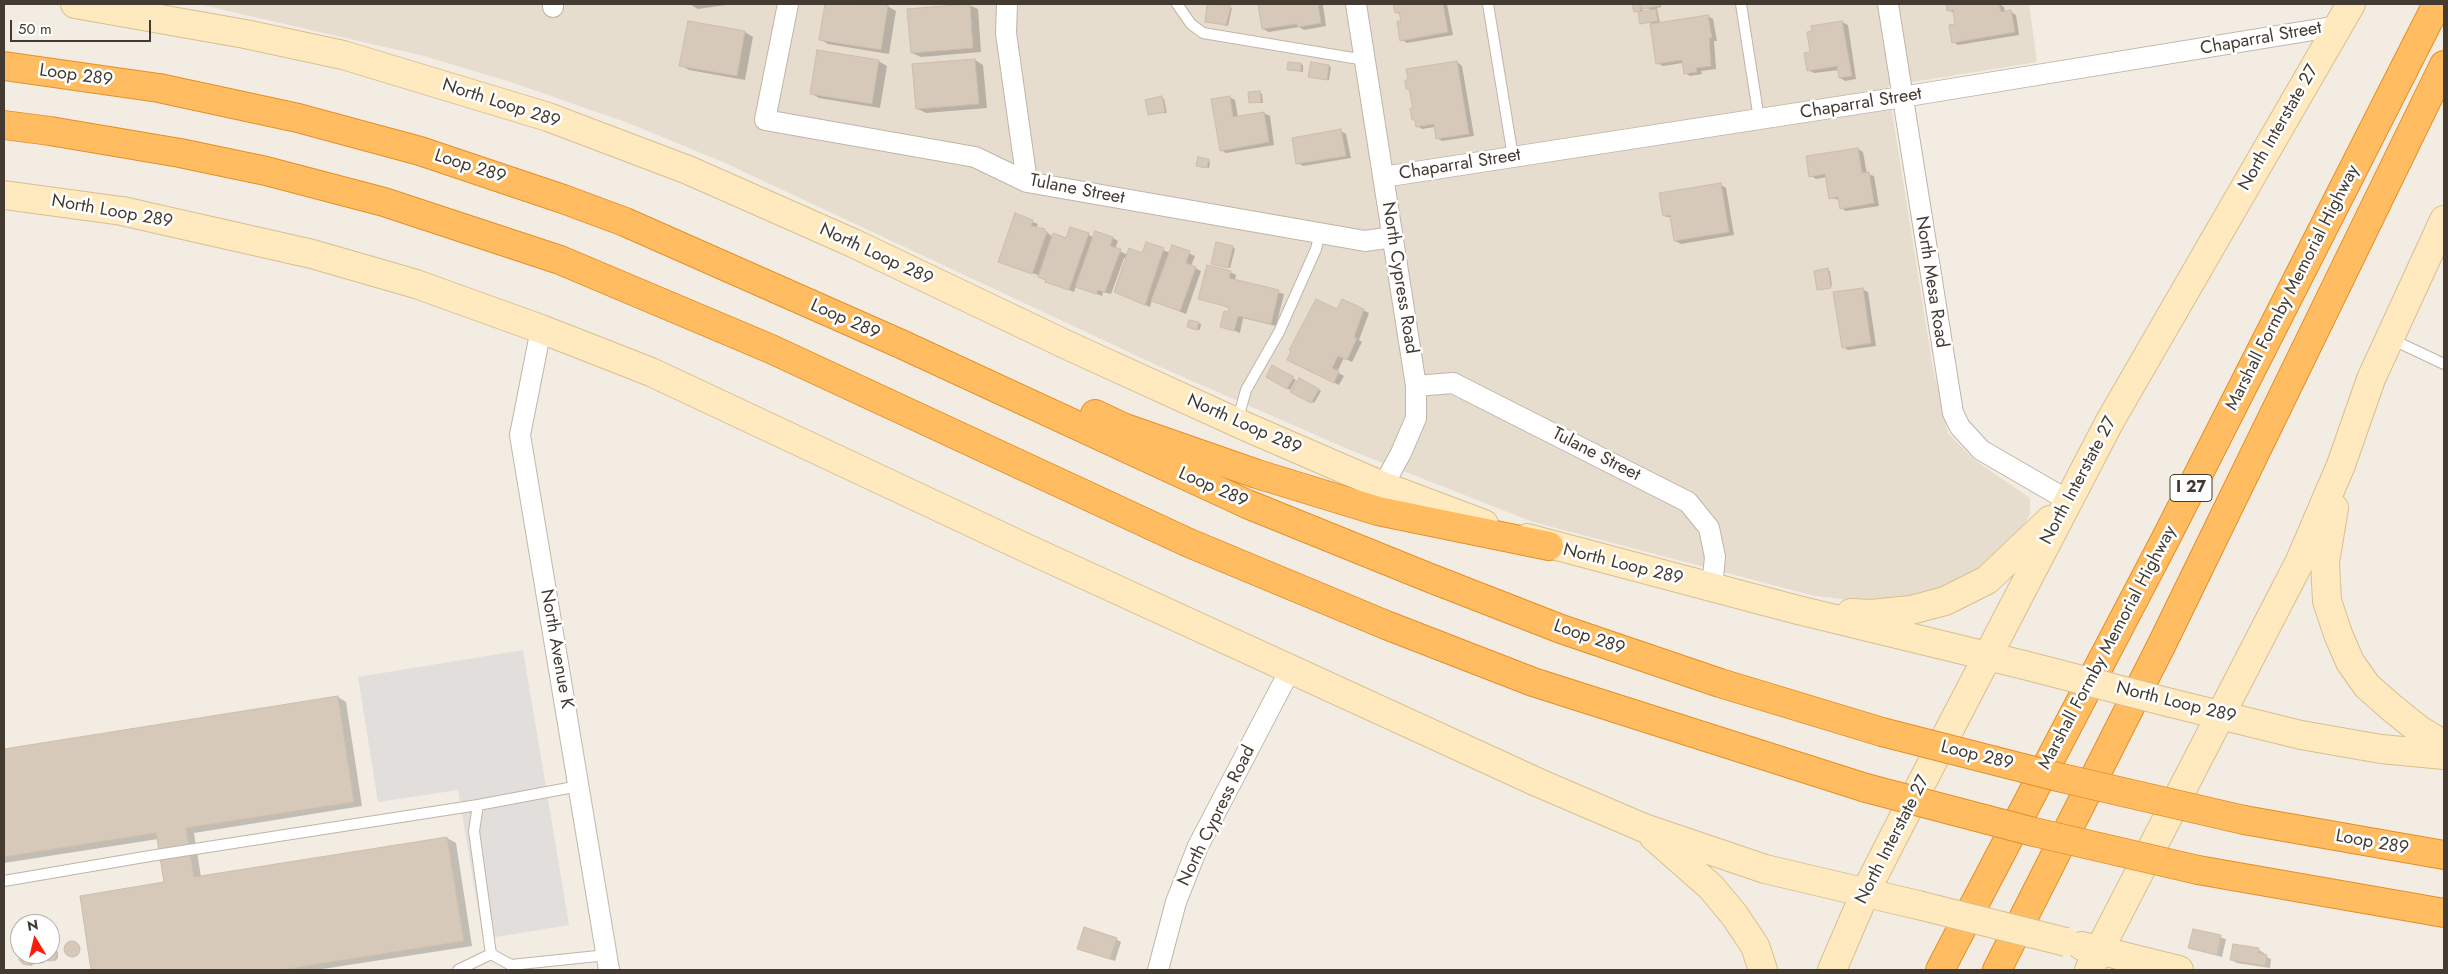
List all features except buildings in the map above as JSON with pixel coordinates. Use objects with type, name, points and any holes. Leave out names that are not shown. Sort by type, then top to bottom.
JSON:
[{"type":"highway","name":"Marshall Formby Memorial Highway","points":[[1940,970],[2166,538],[2437,4]]},
{"type":"highway","name":"Marshall Formby Memorial Highway","points":[[1997,970],[2162,644],[2444,65]]},
{"type":"highway","name":"Loop 289","points":[[4,66],[150,87],[226,101],[420,151],[500,176],[625,222],[901,344],[1247,504],[1561,629],[1720,683],[1882,732],[2062,778],[2244,820],[2444,855]]},
{"type":"highway","points":[[2425,103],[2444,71]]},
{"type":"highway","points":[[4,125],[171,152],[266,171],[384,202],[560,260],[762,346],[1189,542],[1386,625],[1533,682],[1668,726],[1866,788],[2034,832],[2198,870],[2444,913]]},
{"type":"highway","points":[[901,344],[1036,388],[1125,428],[1304,488],[1378,511],[1549,546]]},
{"type":"main road","name":"North Loop 289","points":[[75,4],[245,34],[342,55],[548,117],[688,170],[853,243],[1069,346],[1237,423],[1383,486],[1439,508],[1549,546],[2301,735],[2381,749],[2444,755]]},
{"type":"main road","name":"North Interstate 27","points":[[1832,970],[1865,893],[1986,657],[2115,413],[2345,15]]},
{"type":"main road","name":"North Loop 289","points":[[4,194],[122,211],[312,254],[416,284],[541,328],[651,372],[1026,548],[1539,783],[1644,828],[1765,869],[2066,942],[2094,960],[2179,970]]},
{"type":"main road","points":[[2094,960],[2299,562],[2341,465],[2371,378],[2444,220]]},
{"type":"main road","points":[[2341,465],[2325,562],[2327,601],[2338,634],[2350,662],[2367,686],[2418,729],[2444,745]]},
{"type":"main road","points":[[1794,609],[1871,614],[1911,610],[1945,601],[1987,580],[2069,501]]},
{"type":"main road","points":[[1644,828],[1711,887],[1736,916],[1755,946],[1763,970]]},
{"type":"street","name":"Tulane Street","points":[[788,4],[765,120],[975,157],[1027,182],[1365,241],[1393,237]]},
{"type":"street","points":[[1007,4],[1006,32],[1027,182]]},
{"type":"street","name":"North Cypress Road","points":[[1356,4],[1416,386],[1416,418],[1401,454],[1383,486]]},
{"type":"street","name":"North Mesa Road","points":[[1888,4],[1953,413],[1960,427],[1982,450],[2069,501]]},
{"type":"street","name":"Chaparral Street","points":[[1383,177],[1902,97],[2345,15]]},
{"type":"street","name":"North Avenue K","points":[[541,328],[520,435],[608,962]]},
{"type":"street","name":"Tulane Street","points":[[1416,386],[1453,383],[1688,502],[1709,528],[1715,557],[1712,588]]},
{"type":"street","name":"North Cypress Road","points":[[1158,970],[1176,902],[1198,846],[1291,668]]},
{"type":"lane","points":[[1177,4],[1191,24],[1203,34],[1365,60]]},
{"type":"lane","points":[[1488,4],[1513,157]]},
{"type":"lane","points":[[1741,4],[1759,119]]},
{"type":"lane","points":[[1237,423],[1246,390],[1279,332],[1316,249],[1320,233]]},
{"type":"lane","points":[[2390,338],[2444,364]]},
{"type":"lane","points":[[4,881],[150,856],[478,806],[579,786]]},
{"type":"lane","points":[[478,806],[474,831],[491,954]]},
{"type":"lane","points":[[491,954],[511,964],[608,962]]},
{"type":"lane","points":[[458,970],[491,954]]},
{"type":"shaded area","points":[[198,4],[2029,4],[2037,62],[1888,86],[1932,363],[1948,433],[1973,459],[2030,498],[2030,513],[2022,530],[1990,562],[1943,590],[1910,598],[1868,602],[1815,596],[1533,522],[1350,450],[1165,369],[723,162],[628,123],[514,83],[424,56]]},
{"type":"shaded area","points":[[523,650],[569,925],[483,939],[458,790],[378,802],[358,677]]}]
